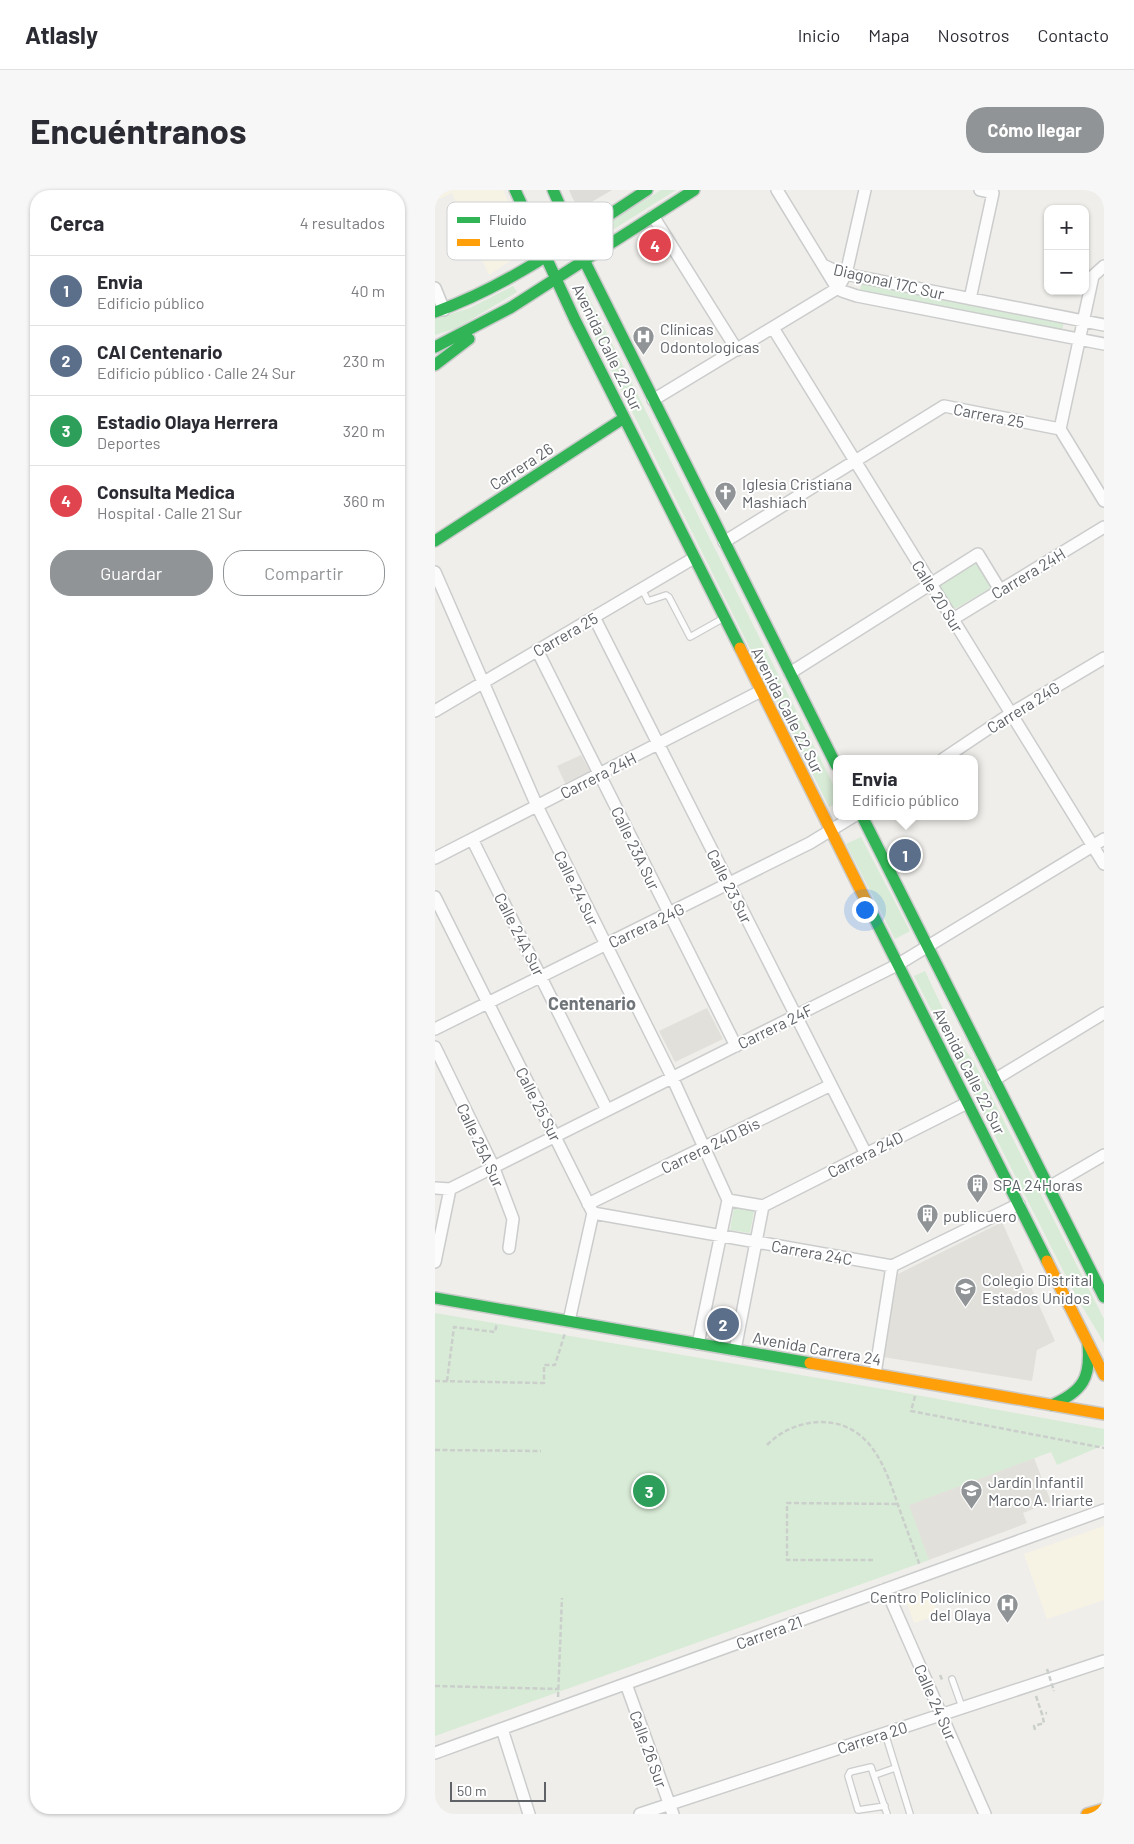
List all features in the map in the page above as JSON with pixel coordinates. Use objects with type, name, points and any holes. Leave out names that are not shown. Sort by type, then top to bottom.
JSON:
[{"type":"main road","name":"Avenida Calle 22 Sur","points":[[515,190],[521,202]]},
{"type":"main road","name":"Avenida Calle 22 Sur","points":[[553,190],[558,202]]},
{"type":"main road","points":[[613,212],[647,190]]},
{"type":"main road","points":[[613,242],[694,190]]},
{"type":"main road","points":[[439,311],[483,294],[537,260]]},
{"type":"main road","name":"Avenida Calle 22 Sur","points":[[547,260],[624,418],[897,965],[1104,1375]]},
{"type":"main road","name":"Avenida Calle 22 Sur","points":[[584,260],[833,759]]},
{"type":"main road","points":[[435,347],[465,334],[510,308],[584,260]]},
{"type":"main road","points":[[435,365],[510,308]]},
{"type":"main road","name":"Carrera 26","points":[[435,541],[624,418]]},
{"type":"main road","name":"Avenida Calle 22 Sur","points":[[864,820],[1104,1298]]},
{"type":"main road","name":"Avenida Carrera 24","points":[[435,1298],[1104,1414]]},
{"type":"main road","points":[[1052,1405],[1073,1396],[1086,1380],[1090,1360],[1088,1343]]},
{"type":"main road","points":[[1087,1814],[1104,1809]]},
{"type":"street","points":[[777,190],[822,264]]},
{"type":"street","points":[[653,400],[838,288],[846,274],[865,190]]},
{"type":"street","points":[[970,299],[995,191],[980,190]]},
{"type":"street","points":[[653,216],[737,350]]},
{"type":"street","name":"Diagonal 17C Sur","points":[[822,264],[846,274],[1104,325]]},
{"type":"street","name":"Diagonal 17C Sur","points":[[822,264],[838,288],[857,296],[1104,344]]},
{"type":"street","points":[[1104,266],[1093,276],[1060,429],[1104,501]]},
{"type":"street","points":[[435,288],[439,311]]},
{"type":"street","name":"Calle 20 Sur","points":[[773,328],[1104,864]]},
{"type":"street","name":"Carrera 25","points":[[724,542],[944,406],[1060,429]]},
{"type":"street","name":"Carrera 24H","points":[[953,619],[1104,527]]},
{"type":"street","points":[[790,673],[978,554],[1001,590]]},
{"type":"street","name":"Carrera 25","points":[[435,711],[694,558]]},
{"type":"street","name":"Calle 24 Sur","points":[[435,572],[537,806],[706,1147],[728,1200]]},
{"type":"street","name":"Calle 23 Sur","points":[[594,618],[866,1154]]},
{"type":"street","name":"Calle 23A Sur","points":[[537,650],[736,1046]]},
{"type":"street","name":"Carrera 24G","points":[[949,755],[1010,714],[1104,658]]},
{"type":"street","name":"Carrera 24H","points":[[435,858],[761,691]]},
{"type":"street","name":"Carrera 24G","points":[[435,1029],[729,884],[831,831],[848,820]]},
{"type":"street","name":"Calle 24A Sur","points":[[472,839],[607,1110]]},
{"type":"street","name":"Carrera 24F","points":[[449,1189],[897,965],[1104,839]]},
{"type":"street","name":"Calle 25 Sur","points":[[435,897],[591,1208]]},
{"type":"street","points":[[994,1080],[1104,1013]]},
{"type":"street","name":"Calle 25A Sur","points":[[435,1047],[493,1166],[513,1219],[509,1248]]},
{"type":"street","name":"Carrera 24D Bis","points":[[591,1208],[706,1147],[831,1085]]},
{"type":"street","name":"Carrera 24D","points":[[763,1206],[967,1103]]},
{"type":"street","points":[[1049,1187],[1104,1155]]},
{"type":"street","points":[[435,1188],[449,1189],[435,1262]]},
{"type":"street","points":[[698,1344],[728,1200],[763,1206],[735,1350]]},
{"type":"street","points":[[875,1374],[892,1266],[1019,1204]]},
{"type":"street","points":[[569,1321],[591,1208]]},
{"type":"street","name":"Carrera 24C","points":[[591,1208],[721,1236],[892,1266]]},
{"type":"street","name":"Carrera 21","points":[[435,1753],[1104,1510]]},
{"type":"street","name":"Calle 24 Sur","points":[[886,1590],[985,1814]]},
{"type":"street","name":"Carrera 20","points":[[640,1814],[671,1809],[885,1733],[1104,1662]]},
{"type":"street","name":"Calle 26 Sur","points":[[626,1684],[671,1809]]},
{"type":"street","points":[[502,1729],[529,1814]]},
{"type":"lane","points":[[642,589],[648,601],[666,596],[669,597],[690,637],[724,618]]},
{"type":"lane","points":[[952,1679],[962,1707]]},
{"type":"lane","points":[[885,1733],[910,1814]]},
{"type":"lane","points":[[885,1806],[862,1811],[856,1808],[849,1774],[869,1766],[873,1768],[885,1806],[887,1814]]},
{"type":"lane","points":[[875,1775],[895,1768]]},
{"type":"path","points":[[447,1381],[454,1327],[495,1332],[498,1318]]},
{"type":"path","points":[[435,1381],[544,1383],[544,1365],[555,1366],[569,1321]]},
{"type":"path","points":[[915,1394],[911,1411],[1104,1448]]},
{"type":"path","points":[[767,1445],[787,1430],[812,1422],[829,1423],[857,1432],[874,1448],[881,1460],[923,1576]]},
{"type":"path","points":[[435,1450],[541,1451]]},
{"type":"path","points":[[873,1560],[787,1560],[787,1503],[898,1504]]},
{"type":"path","points":[[558,1709],[562,1598]]},
{"type":"path","points":[[1047,1669],[1054,1691]]},
{"type":"path","points":[[1032,1685],[1044,1723],[1034,1726],[1035,1730]]},
{"type":"path","points":[[435,1686],[559,1689]]},
{"type":"path","points":[[1042,1714],[1047,1713]]},
{"type":"shaded area","points":[[435,190],[503,190],[509,202],[456,202],[452,193],[435,201]]},
{"type":"shaded area","points":[[569,190],[612,190],[592,202],[574,202]]},
{"type":"shaded area","points":[[482,260],[511,260],[489,275]]},
{"type":"shaded area","points":[[581,755],[590,771],[565,783],[557,766]]},
{"type":"shaded area","points":[[707,1008],[723,1039],[675,1062],[659,1031]]},
{"type":"shaded area","name":"Colegio Distrital Estados Unidos","points":[[1002,1222],[1055,1341],[1037,1350],[1032,1381],[883,1357],[898,1274]]},
{"type":"shaded area","name":"Jardín Infantil Marco A. Iriarte","points":[[1034,1458],[1051,1502],[1023,1513],[1027,1523],[929,1560],[908,1505]]},
{"type":"shaded area","points":[[1104,1526],[1104,1600],[1047,1619],[1024,1554]]},
{"type":"shaded area","points":[[930,1591],[938,1615],[914,1623],[906,1600]]},
{"type":"green space","points":[[661,190],[676,190],[613,230],[613,221]]},
{"type":"green space","points":[[862,281],[1064,322],[1062,331],[860,290]]},
{"type":"green space","points":[[513,286],[517,292],[457,328],[435,335],[435,319],[470,308]]},
{"type":"green space","points":[[586,292],[833,784],[833,805],[829,807],[576,299]]},
{"type":"green space","points":[[977,562],[992,587],[953,610],[938,584]]},
{"type":"green space","points":[[861,837],[910,931],[895,939],[846,844]]},
{"type":"green space","points":[[925,971],[957,1039],[974,1062],[1104,1319],[1104,1343],[1076,1296],[914,976]]},
{"type":"green space","points":[[734,1207],[754,1211],[750,1233],[730,1230]]},
{"type":"green space","points":[[435,1313],[889,1390],[1104,1429],[1104,1445],[1057,1465],[1051,1452],[909,1505],[929,1560],[435,1736]]},
{"type":"traffic: fast","points":[[515,190],[521,202]]},
{"type":"traffic: fast","points":[[553,190],[558,202]]},
{"type":"traffic: fast","points":[[613,213],[647,190]]},
{"type":"traffic: fast","points":[[613,242],[694,190]]},
{"type":"traffic: fast","points":[[435,312],[491,288],[539,260]]},
{"type":"traffic: fast","points":[[547,260],[575,320],[740,648]]},
{"type":"traffic: fast","points":[[584,260],[833,759]]},
{"type":"traffic: fast","points":[[435,347],[510,308],[585,260]]},
{"type":"traffic: fast","points":[[435,365],[469,339]]},
{"type":"traffic: fast","points":[[435,541],[624,418]]},
{"type":"traffic: fast","points":[[864,820],[1104,1297]]},
{"type":"traffic: fast","points":[[869,907],[1047,1261]]},
{"type":"traffic: fast","points":[[435,1298],[810,1363]]},
{"type":"traffic: fast","points":[[1052,1405],[1063,1400],[1078,1389],[1083,1382],[1088,1366],[1088,1344]]},
{"type":"traffic: slow","points":[[740,648],[869,907]]},
{"type":"traffic: slow","points":[[1047,1261],[1104,1375]]},
{"type":"traffic: slow","points":[[810,1363],[1104,1414]]},
{"type":"traffic: slow","points":[[1087,1814],[1104,1809]]},
{"type":"place","name":"Consulta Medica","points":[[655,245]]},
{"type":"place","name":"Clínicas Odontologicas","points":[[644,356]]},
{"type":"place","name":"Iglesia Cristiana Mashiach","points":[[726,511]]},
{"type":"place","name":"Envia","points":[[905,855]]},
{"type":"place","name":"SPA 24Horas","points":[[977,1203]]},
{"type":"place","name":"publicuero","points":[[927,1234]]},
{"type":"place","name":"Colegio Distrital Estados Unidos","points":[[966,1307]]},
{"type":"place","name":"CAI Centenario","points":[[723,1324]]},
{"type":"place","name":"Estadio Olaya Herrera","points":[[649,1491]]},
{"type":"place","name":"Jardín Infantil Marco A. Iriarte","points":[[972,1509]]},
{"type":"place","name":"Centro Policlínico del Olaya","points":[[1007,1624]]},
{"type":"district","name":"Centenario","points":[[592,1003]]}]
